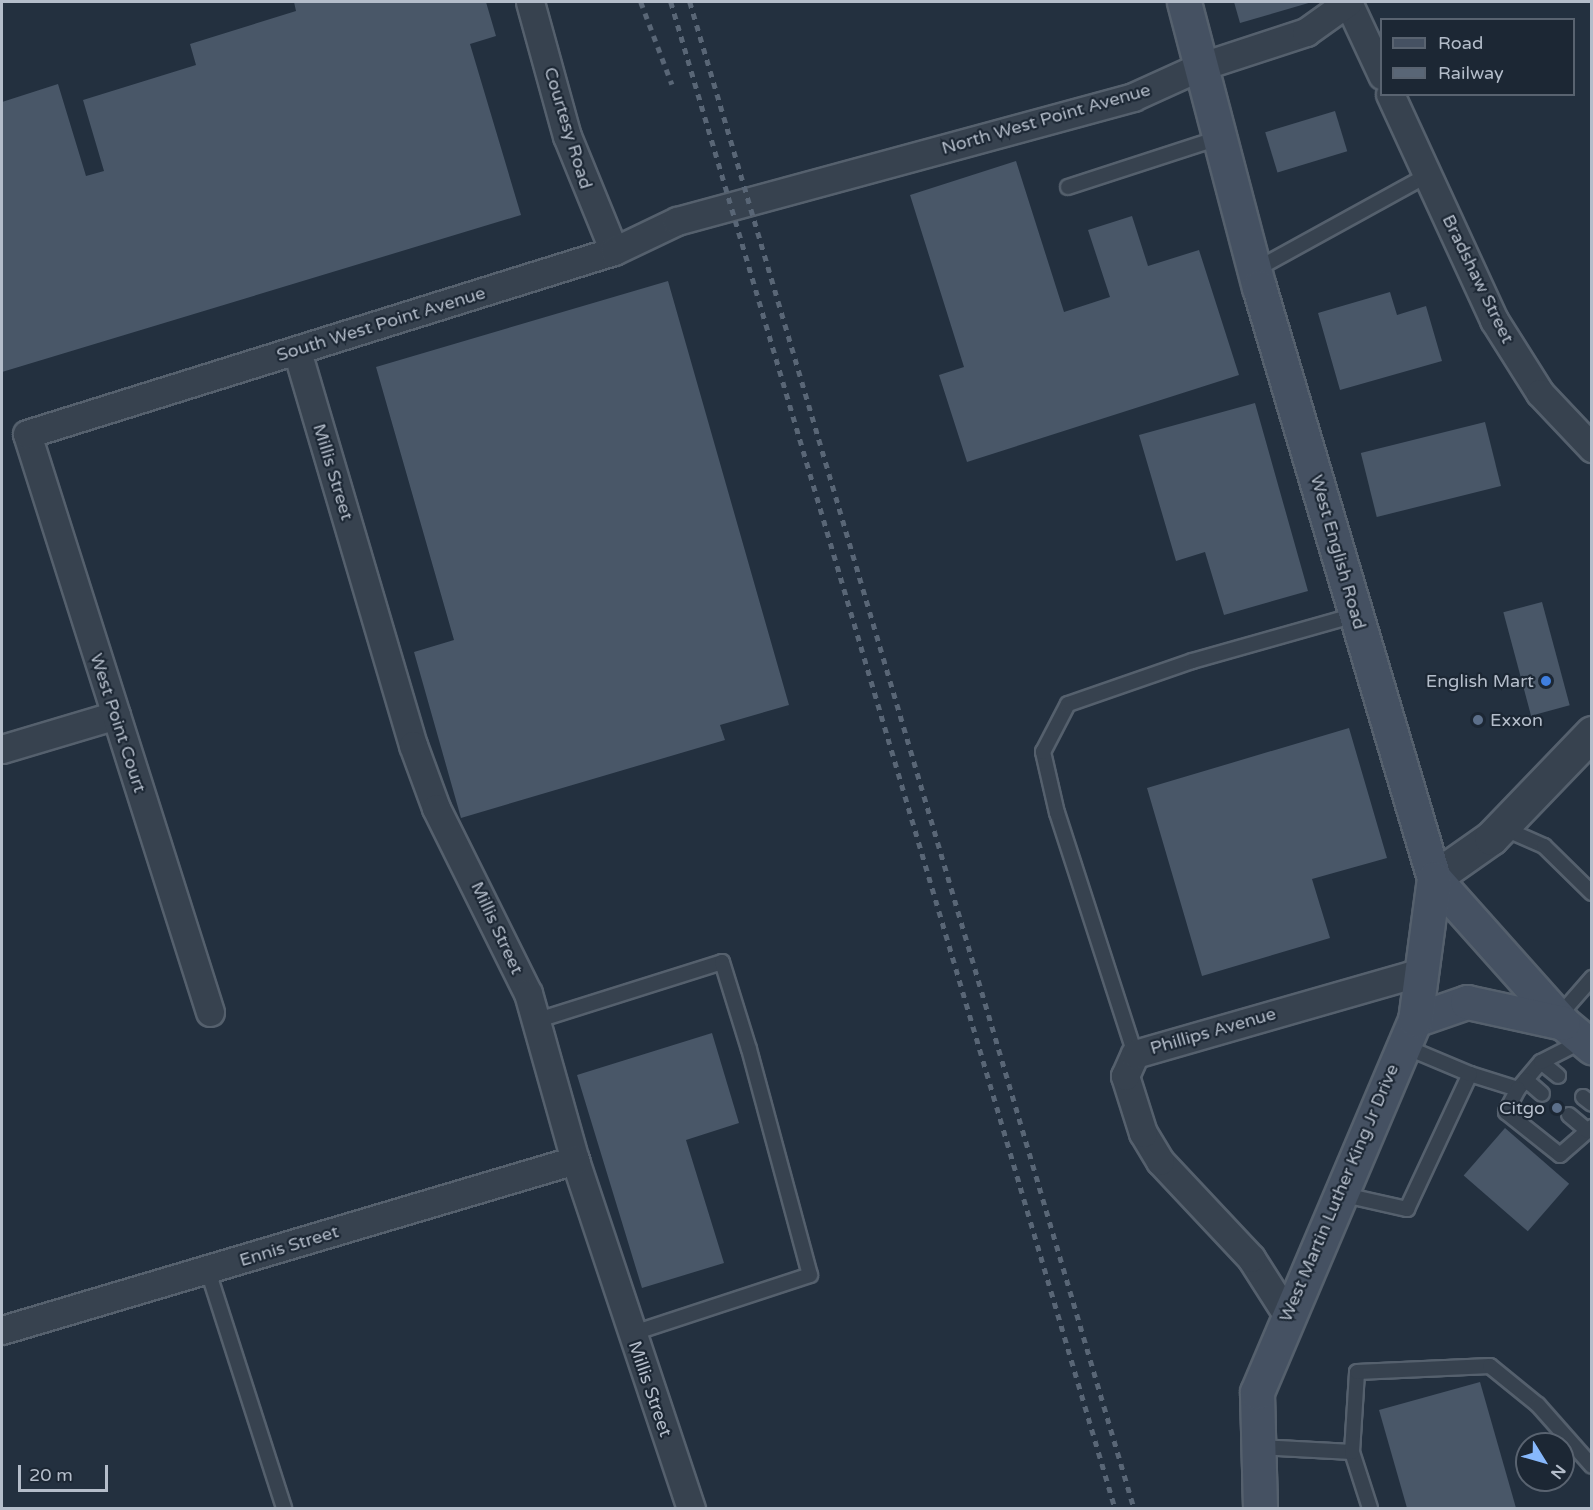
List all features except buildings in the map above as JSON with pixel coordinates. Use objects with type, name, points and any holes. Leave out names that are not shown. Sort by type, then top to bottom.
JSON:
[{"type":"main road","name":"West English Road","points":[[1184,2],[1199,67],[1255,270],[1434,878],[1577,1032]]},
{"type":"main road","name":"West Martin Luther King Jr Drive","points":[[1260,1509],[1255,1447],[1257,1392],[1286,1313],[1409,1033],[1421,972],[1434,878]]},
{"type":"main road","points":[[1409,1033],[1467,1002],[1577,1032]]},
{"type":"street","name":"Courtesy Road","points":[[530,2],[567,135],[614,251]]},
{"type":"street","name":"North West Point Avenue","points":[[732,207],[1133,97],[1199,67],[1306,32],[1348,2]]},
{"type":"street","points":[[1348,2],[1380,71]]},
{"type":"street","name":"Bradshaw Street","points":[[1391,96],[1494,320],[1540,393],[1592,448]]},
{"type":"street","name":"South West Point Avenue","points":[[27,434],[614,251],[677,221],[732,207]]},
{"type":"street","name":"Millis Street","points":[[297,351],[417,755],[436,808],[498,925],[536,1021],[575,1160],[691,1509]]},
{"type":"street","name":"West Point Court","points":[[27,434],[210,1012]]},
{"type":"street","points":[[2,750],[116,715]]},
{"type":"street","points":[[1434,878],[1502,827],[1592,733]]},
{"type":"street","name":"Phillips Avenue","points":[[1286,1313],[1251,1258],[1160,1161],[1143,1133],[1125,1076],[1135,1054],[1421,972]]},
{"type":"street","name":"Ennis Street","points":[[2,1330],[575,1160]]},
{"type":"lane","points":[[1068,187],[1219,138]]},
{"type":"lane","points":[[1255,270],[1428,175]]},
{"type":"lane","points":[[1135,1054],[1057,813],[1043,752],[1068,704],[1192,661],[1356,615]]},
{"type":"lane","points":[[1502,827],[1544,846],[1592,893]]},
{"type":"lane","points":[[536,1021],[722,962],[810,1275],[631,1334]]},
{"type":"lane","points":[[1569,1116],[1590,1129],[1560,1155],[1506,1112],[1522,1085],[1540,1062],[1577,1032],[1592,978]]},
{"type":"lane","points":[[1409,1033],[1470,1074],[1522,1085],[1542,1094]]},
{"type":"lane","points":[[1540,1062],[1558,1076]]},
{"type":"lane","points":[[1338,1193],[1407,1209],[1470,1074]]},
{"type":"lane","points":[[208,1270],[284,1509]]},
{"type":"lane","points":[[1370,1509],[1352,1452],[1357,1371],[1490,1366],[1538,1405],[1592,1466]]},
{"type":"lane","points":[[1255,1447],[1352,1452]]},
{"type":"railway","points":[[641,2],[672,84]]},
{"type":"railway","points":[[671,2],[1115,1508]]},
{"type":"railway","points":[[690,2],[1134,1508]]},
{"type":"place","name":"English Mart","points":[[1546,681]]},
{"type":"place","name":"Exxon","points":[[1478,720]]},
{"type":"place","name":"Citgo","points":[[1557,1108]]}]
